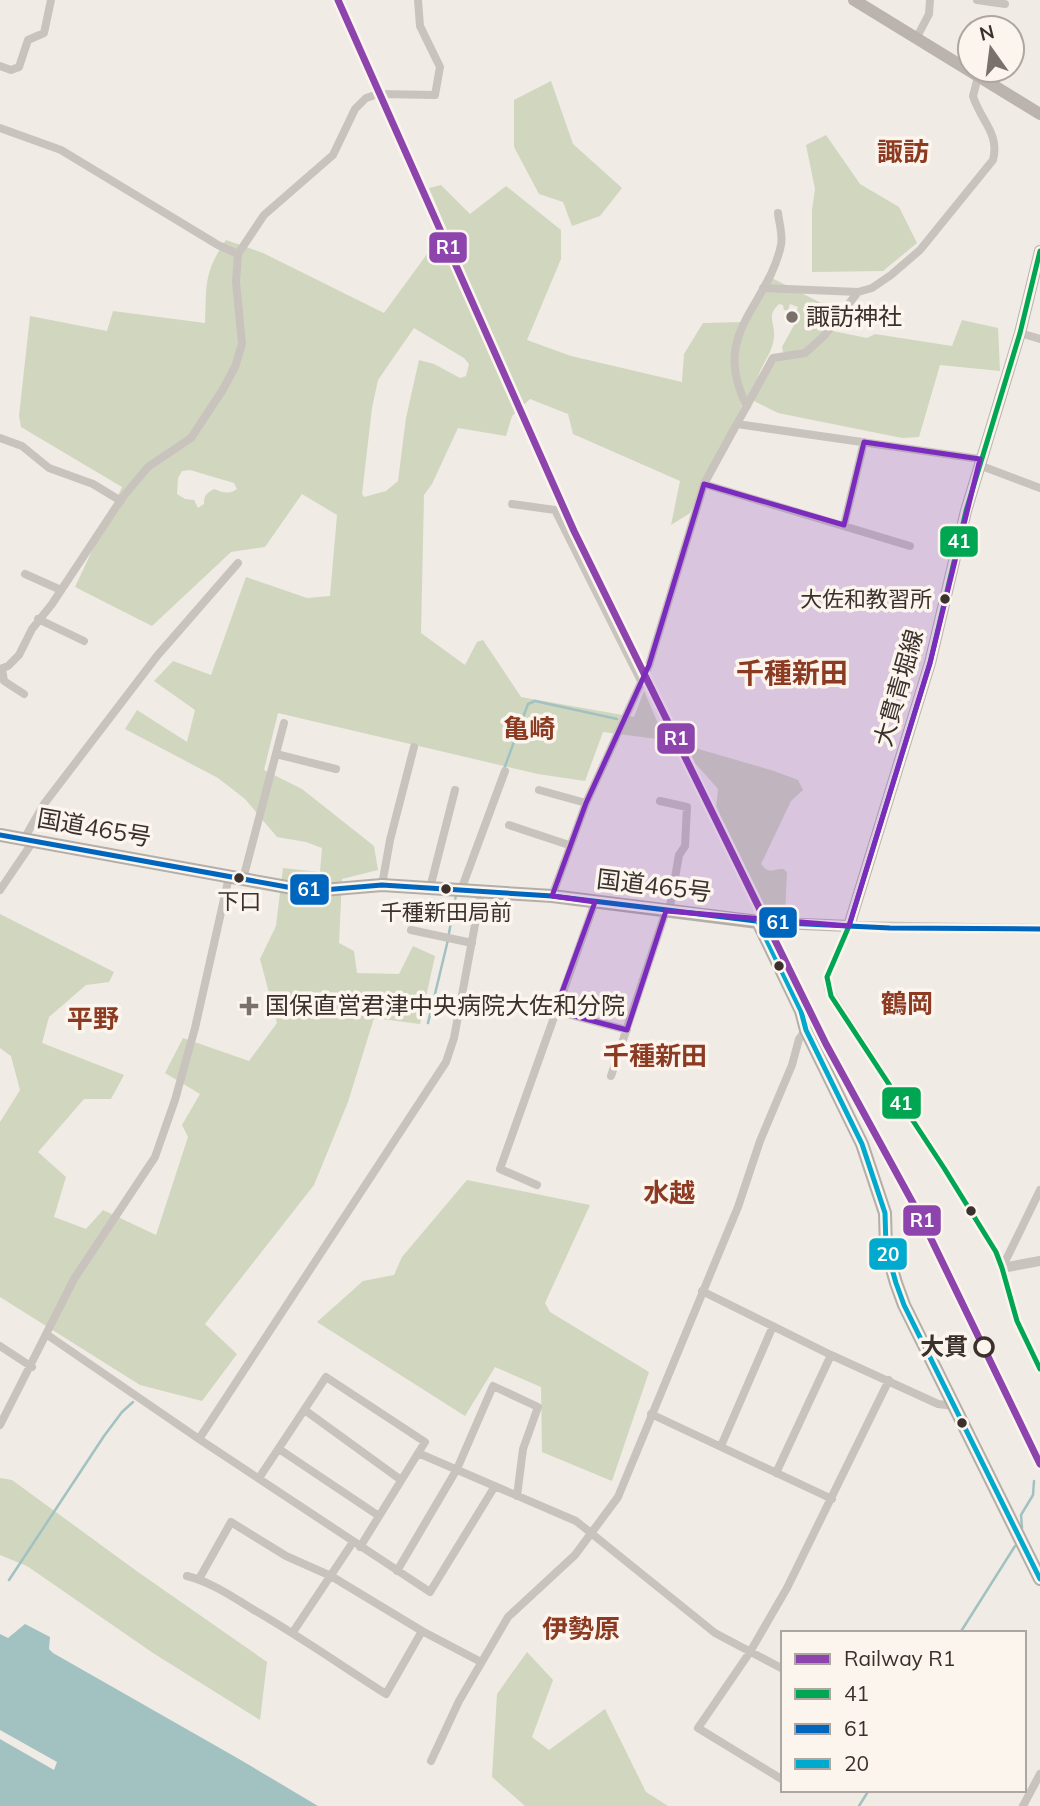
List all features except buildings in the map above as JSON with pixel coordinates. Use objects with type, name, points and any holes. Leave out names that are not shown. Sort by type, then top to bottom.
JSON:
[{"type":"highway","name":"国道465号","points":[[0,835],[298,889],[323,890],[382,885],[552,896],[758,922]]},
{"type":"highway","points":[[758,922],[801,1011],[806,1030],[862,1144],[885,1213],[886,1248],[895,1283],[1040,1579]]},
{"type":"main road","points":[[854,0],[956,64]]},
{"type":"main road","points":[[988,84],[1040,114]]},
{"type":"main road","name":"大貫青堀線","points":[[849,926],[930,663],[980,462],[1020,333],[1040,251]]},
{"type":"main road","points":[[758,922],[849,926]]},
{"type":"street","points":[[0,66],[11,70],[19,68],[28,40],[44,33],[51,0]]},
{"type":"street","points":[[24,694],[4,681],[1,669],[19,655],[38,619],[148,467],[191,438],[235,367],[242,344],[236,282],[238,254],[264,215],[333,155],[355,109],[366,99],[378,93],[435,95],[440,67],[420,26],[418,0]]},
{"type":"street","points":[[916,39],[929,14],[930,0]]},
{"type":"street","points":[[977,0],[1005,4]]},
{"type":"street","points":[[763,288],[858,292],[872,288],[920,250],[993,160],[996,148],[993,136],[973,96],[976,84]]},
{"type":"street","points":[[0,128],[61,150],[218,245],[238,254]]},
{"type":"street","points":[[747,406],[738,383],[734,347],[740,328],[763,288],[782,241],[778,212]]},
{"type":"street","points":[[552,896],[586,803],[660,633],[704,484],[773,358],[805,353],[824,336],[858,292]]},
{"type":"street","points":[[1020,333],[1040,339]]},
{"type":"street","points":[[737,424],[980,462],[1040,488]]},
{"type":"street","points":[[0,438],[22,446],[49,468],[93,484],[121,501]]},
{"type":"street","points":[[844,525],[864,442]]},
{"type":"street","points":[[704,484],[910,546]]},
{"type":"street","points":[[512,504],[555,510],[641,681]]},
{"type":"street","points":[[0,890],[29,839],[44,804],[149,666],[238,563]]},
{"type":"street","points":[[25,574],[61,590]]},
{"type":"street","points":[[38,619],[84,641]]},
{"type":"street","points":[[0,1425],[32,1367],[74,1279],[155,1157],[284,723]]},
{"type":"street","points":[[382,885],[390,840],[414,747]]},
{"type":"street","points":[[276,754],[336,769]]},
{"type":"street","points":[[461,891],[505,771]]},
{"type":"street","points":[[430,888],[456,790]]},
{"type":"street","points":[[539,790],[586,803]]},
{"type":"street","points":[[611,1076],[668,912],[679,855],[685,846],[687,807],[660,802]]},
{"type":"street","points":[[509,825],[569,845]]},
{"type":"street","points":[[199,1439],[446,1062],[454,1038],[481,892]]},
{"type":"street","points":[[537,1185],[500,1169],[595,902]]},
{"type":"street","points":[[1040,929],[849,926],[827,978],[828,989],[996,1252],[1017,1321],[1040,1369]]},
{"type":"street","points":[[411,930],[472,943]]},
{"type":"street","points":[[555,1011],[627,1030]]},
{"type":"street","points":[[431,1761],[481,1662],[508,1617],[575,1555],[618,1497],[738,1208],[760,1141],[792,1065],[799,1039],[806,1030]]},
{"type":"street","points":[[1002,1268],[1040,1190]]},
{"type":"street","points":[[1002,1268],[1040,1262]]},
{"type":"street","points":[[702,1291],[938,1404],[954,1406]]},
{"type":"street","points":[[721,1446],[774,1326]]},
{"type":"street","points":[[46,1334],[430,1592],[495,1486]]},
{"type":"street","points":[[0,1346],[32,1367]]},
{"type":"street","points":[[775,1473],[831,1355]]},
{"type":"street","points":[[259,1478],[306,1411],[326,1377],[425,1442],[379,1516],[331,1576],[293,1632]]},
{"type":"street","points":[[781,1779],[698,1728],[750,1652],[787,1588],[889,1380]]},
{"type":"street","points":[[397,1570],[457,1468],[493,1386],[538,1407],[523,1449],[517,1496]]},
{"type":"street","points":[[306,1411],[401,1480]]},
{"type":"street","points":[[651,1414],[832,1499]]},
{"type":"street","points":[[279,1449],[379,1516]]},
{"type":"street","points":[[418,1453],[576,1521],[715,1633],[781,1668]]},
{"type":"street","points":[[199,1579],[231,1522],[286,1556],[331,1576],[422,1632],[481,1662]]},
{"type":"street","points":[[187,1576],[199,1579],[293,1632],[386,1694],[422,1632]]},
{"type":"street","points":[[1023,1806],[1040,1774]]},
{"type":"highlighted area","points":[[864,442],[980,459],[930,663],[849,926],[666,911],[627,1030],[555,1011],[595,902],[552,896],[586,803],[649,665],[704,484],[844,525]]},
{"type":"green space","points":[[551,81],[573,144],[622,188],[600,216],[572,226],[563,202],[539,194],[514,147],[514,100]]},
{"type":"green space","points":[[826,135],[860,184],[899,207],[917,243],[883,271],[812,272],[812,210],[815,189],[806,145]]},
{"type":"green space","points":[[441,185],[470,214],[506,186],[561,230],[561,259],[527,340],[571,356],[682,382],[684,354],[703,323],[744,322],[766,275],[825,305],[823,329],[867,338],[875,334],[952,346],[962,320],[998,328],[1000,371],[940,365],[919,437],[902,438],[778,413],[746,397],[690,513],[671,525],[680,481],[573,434],[568,414],[530,399],[512,416],[506,436],[458,428],[432,484],[424,495],[421,633],[465,665],[477,642],[483,640],[521,697],[634,717],[644,691],[665,740],[603,732],[585,781],[538,774],[278,713],[264,770],[302,789],[374,846],[378,870],[342,879],[339,943],[354,951],[357,973],[399,974],[413,946],[435,956],[420,1024],[374,1018],[348,1102],[314,1185],[205,1324],[237,1354],[202,1401],[140,1385],[0,1297],[0,1122],[20,1090],[11,1056],[0,1048],[0,914],[114,972],[109,982],[86,985],[49,1017],[42,1043],[124,1075],[111,1099],[84,1099],[38,1152],[66,1177],[54,1217],[86,1229],[103,1210],[156,1235],[188,1137],[182,1125],[200,1094],[165,1073],[183,1038],[249,1061],[277,1023],[260,959],[276,926],[283,868],[320,872],[322,848],[277,837],[245,799],[218,778],[125,729],[137,710],[187,742],[195,710],[154,681],[173,661],[211,675],[246,577],[307,598],[330,596],[337,515],[302,494],[265,547],[231,552],[152,626],[75,587],[122,487],[21,427],[19,416],[30,316],[107,331],[113,311],[205,323],[206,289],[210,271],[226,240],[263,253],[384,313],[446,228],[429,188]],"holes":[[[779,304],[783,305],[784,310],[788,310],[790,304],[798,307],[798,318],[782,347],[783,352],[788,353],[773,361],[757,381],[772,347],[772,316]],[[414,328],[464,358],[469,364],[466,376],[460,378],[434,364],[419,360],[406,418],[398,481],[386,491],[364,497],[362,494],[372,408],[378,380]],[[190,470],[234,483],[237,489],[228,492],[214,489],[207,493],[204,504],[198,508],[194,500],[177,494],[178,478],[182,471]]]},
{"type":"green space","points":[[695,748],[798,780],[803,790],[791,801],[761,864],[769,870],[783,869],[787,872],[785,916],[770,918],[764,910],[716,810],[718,789],[695,763],[690,752]]},
{"type":"green space","points":[[467,1180],[590,1205],[545,1303],[550,1312],[649,1372],[612,1481],[542,1452],[541,1387],[495,1367],[465,1416],[317,1322],[363,1281],[394,1275],[402,1257]]},
{"type":"green space","points":[[0,1478],[12,1480],[267,1662],[260,1720],[153,1653],[27,1566],[0,1555]]},
{"type":"green space","points":[[527,1652],[553,1680],[532,1737],[549,1750],[605,1709],[646,1792],[668,1806],[525,1806],[492,1777],[497,1694]]},
{"type":"water","points":[[25,1624],[50,1637],[49,1649],[53,1653],[318,1806],[0,1806],[0,1634],[8,1638]]},
{"type":"pier","points":[[0,1730],[57,1762],[54,1770],[0,1739]]},
{"type":"waterway","points":[[504,769],[528,704],[535,701],[617,719]]},
{"type":"waterway","points":[[428,1023],[456,895]]},
{"type":"waterway","points":[[9,1580],[104,1436],[133,1402]]},
{"type":"waterway","points":[[1022,1528],[1021,1515],[1033,1495],[1034,1481]]},
{"type":"waterway","points":[[961,1631],[1015,1546]]},
{"type":"waterway","points":[[859,1806],[868,1792]]},
{"type":"rail line","name":"R1","points":[[338,0],[574,531],[826,1044],[920,1216],[1040,1464]]},
{"type":"transit line","name":"41","points":[[1040,251],[1020,333],[966,511],[930,663],[849,926],[827,977],[831,996],[996,1252],[1017,1321],[1040,1369]]},
{"type":"transit line","name":"61","points":[[0,835],[298,889],[323,890],[382,885],[552,896],[765,922],[890,928],[1040,929]]},
{"type":"transit line","name":"20","points":[[758,922],[801,1011],[806,1030],[862,1144],[885,1213],[886,1248],[904,1305],[1040,1579]]},
{"type":"place","name":"諏訪神社","points":[[792,317]]},
{"type":"place","name":"大佐和教習所","points":[[945,599]]},
{"type":"place","name":"下口","points":[[239,878]]},
{"type":"place","name":"千種新田局前","points":[[446,889]]},
{"type":"place","name":"国保直営君津中央病院大佐和分院","points":[[249,1006]]},
{"type":"place","name":"大貫","points":[[984,1347]]},
{"type":"district","name":"諏訪","points":[[903,152]]},
{"type":"district","name":"千種新田","points":[[792,673]]},
{"type":"district","name":"亀崎","points":[[529,729]]},
{"type":"district","name":"鶴岡","points":[[907,1004]]},
{"type":"district","name":"平野","points":[[93,1019]]},
{"type":"district","name":"千種新田","points":[[655,1056]]},
{"type":"district","name":"水越","points":[[669,1193]]},
{"type":"district","name":"伊勢原","points":[[581,1629]]}]
